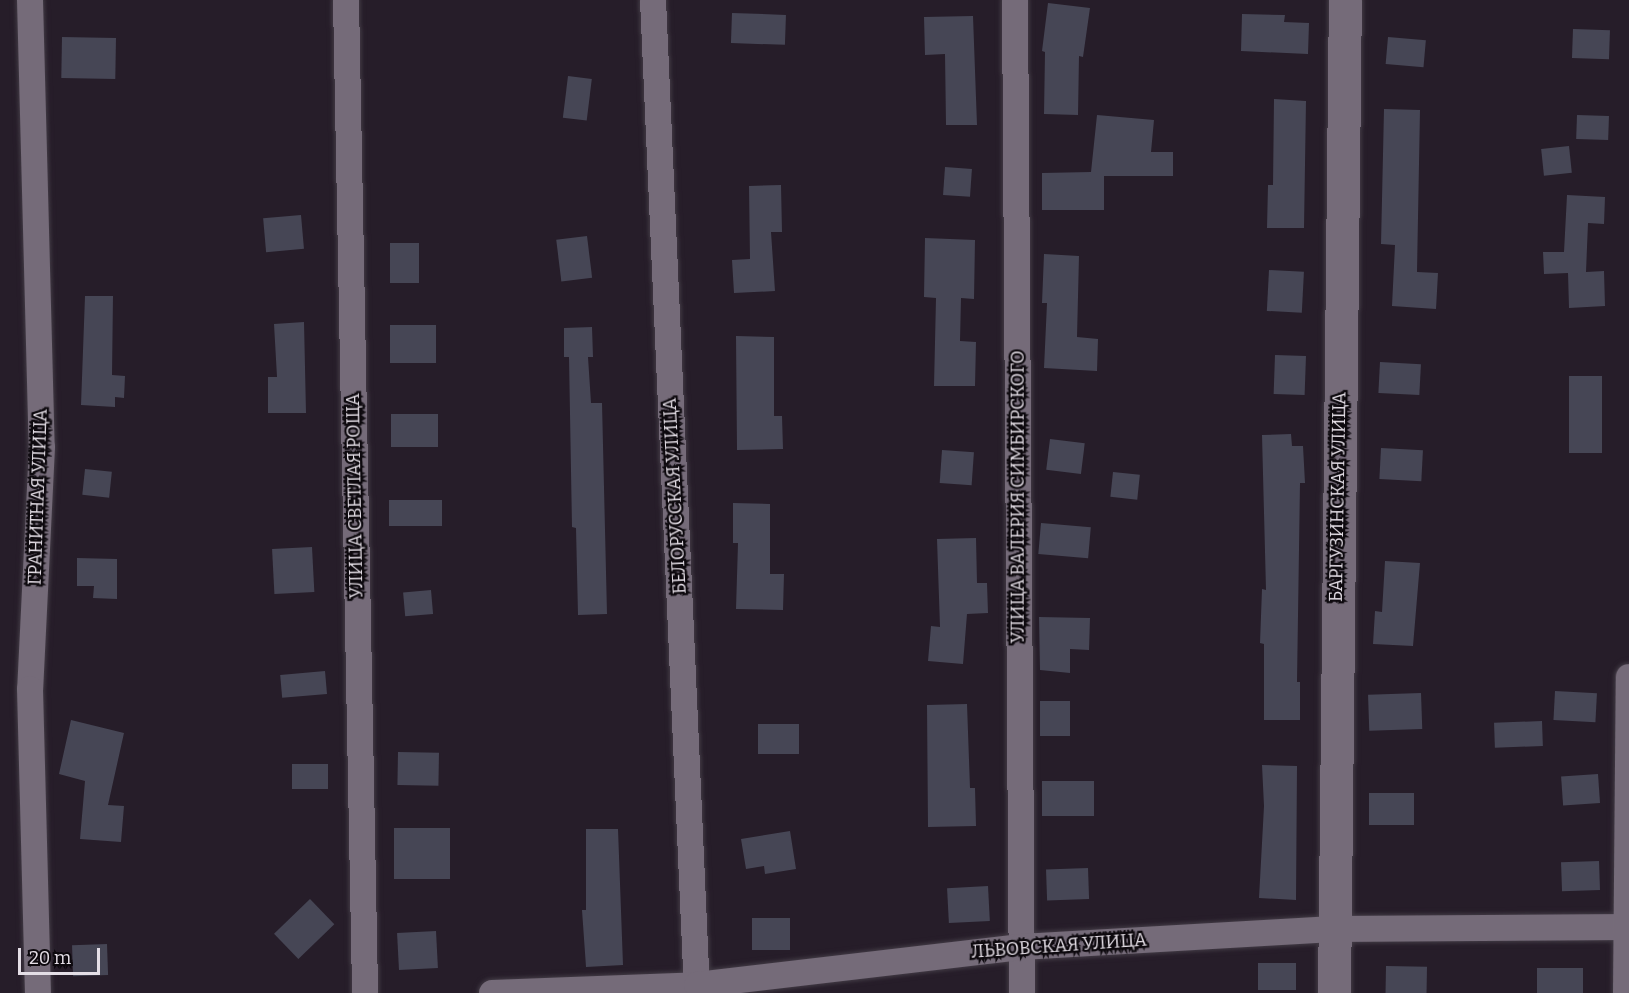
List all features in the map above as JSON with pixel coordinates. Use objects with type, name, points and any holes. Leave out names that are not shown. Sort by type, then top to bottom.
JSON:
[{"type":"street","name":"ГРАНИТНАЯ УЛИЦА","points":[[30,0],[42,447],[30,689],[38,993]]},
{"type":"street","name":"УЛИЦА СВЕТЛАЯ РОЩА","points":[[346,0],[365,993]]},
{"type":"street","name":"БЕЛОРУССКАЯ УЛИЦА","points":[[653,0],[697,989]]},
{"type":"street","name":"УЛИЦА ВАЛЕРИЯ СИМБИРСКОГО","points":[[1015,0],[1022,993]]},
{"type":"street","name":"БАРГУЗИНСКАЯ УЛИЦА","points":[[1334,993],[1332,929],[1345,0]]},
{"type":"street","points":[[1626,993],[1629,677]]},
{"type":"street","name":"ЛЬВОВСКАЯ УЛИЦА","points":[[492,993],[697,989],[1021,947],[1332,929],[1628,927]]},
{"type":"building","points":[[1048,3],[1090,8],[1083,57],[1079,56],[1078,115],[1044,114],[1045,52],[1042,51]]},
{"type":"building","points":[[732,13],[786,15],[785,45],[731,43]]},
{"type":"building","points":[[1242,14],[1285,15],[1284,22],[1309,23],[1308,54],[1241,51]]},
{"type":"building","points":[[973,16],[977,125],[946,125],[945,54],[925,55],[924,17]]},
{"type":"building","points":[[1573,29],[1610,30],[1609,59],[1572,58]]},
{"type":"building","points":[[62,37],[116,38],[115,79],[61,78]]},
{"type":"building","points":[[1388,37],[1426,40],[1424,67],[1386,64]]},
{"type":"building","points":[[568,76],[592,79],[587,121],[563,118]]},
{"type":"building","points":[[1274,99],[1306,101],[1304,228],[1267,228],[1268,185],[1273,185]]},
{"type":"building","points":[[1384,109],[1420,110],[1417,272],[1438,273],[1436,309],[1392,306],[1395,245],[1381,244]]},
{"type":"building","points":[[1097,115],[1154,120],[1151,152],[1173,152],[1173,176],[1104,176],[1104,210],[1042,210],[1042,173],[1091,172]]},
{"type":"building","points":[[1577,115],[1609,116],[1608,140],[1576,139]]},
{"type":"building","points":[[1569,146],[1572,173],[1544,176],[1541,149]]},
{"type":"building","points":[[945,167],[972,169],[970,197],[943,195]]},
{"type":"building","points":[[781,185],[782,232],[771,232],[775,291],[734,293],[732,260],[750,259],[749,186]]},
{"type":"building","points":[[1567,195],[1605,197],[1604,224],[1588,223],[1586,272],[1604,271],[1605,306],[1569,308],[1568,273],[1544,274],[1543,252],[1564,252]]},
{"type":"building","points":[[301,215],[304,249],[266,252],[263,218]]},
{"type":"building","points":[[587,236],[592,278],[561,281],[556,240]]},
{"type":"building","points":[[925,238],[975,240],[974,299],[961,298],[960,341],[976,342],[975,386],[934,386],[936,298],[924,297]]},
{"type":"building","points":[[390,243],[419,243],[419,283],[390,283]]},
{"type":"building","points":[[1044,254],[1079,256],[1077,337],[1098,339],[1097,371],[1044,368],[1047,303],[1042,303]]},
{"type":"building","points":[[1269,270],[1304,272],[1302,313],[1267,311]]},
{"type":"building","points":[[85,296],[113,296],[112,375],[125,376],[124,398],[115,397],[115,407],[81,405]]},
{"type":"building","points":[[304,322],[306,413],[268,413],[268,377],[277,377],[274,324]]},
{"type":"building","points":[[390,325],[436,325],[436,363],[390,363]]},
{"type":"building","points":[[592,327],[593,357],[588,357],[591,403],[602,403],[607,614],[578,615],[576,528],[572,527],[569,357],[564,357],[564,328]]},
{"type":"building","points":[[736,336],[774,337],[774,416],[782,416],[783,449],[737,450]]},
{"type":"building","points":[[1275,355],[1306,356],[1305,395],[1274,394]]},
{"type":"building","points":[[1380,362],[1421,364],[1419,395],[1378,393]]},
{"type":"building","points":[[1569,376],[1602,376],[1602,453],[1569,453]]},
{"type":"building","points":[[391,414],[438,414],[438,447],[391,447]]},
{"type":"building","points":[[1291,434],[1292,446],[1303,446],[1305,483],[1300,483],[1297,682],[1300,682],[1300,720],[1264,720],[1264,644],[1260,643],[1262,589],[1266,590],[1262,435]]},
{"type":"building","points":[[1050,439],[1085,443],[1081,474],[1046,470]]},
{"type":"building","points":[[1381,448],[1423,450],[1421,481],[1379,479]]},
{"type":"building","points":[[942,450],[974,452],[972,485],[940,483]]},
{"type":"building","points":[[85,469],[112,472],[109,498],[82,495]]},
{"type":"building","points":[[1113,472],[1140,475],[1137,500],[1110,497]]},
{"type":"building","points":[[389,500],[442,500],[442,526],[389,526]]},
{"type":"building","points":[[733,503],[770,504],[770,574],[784,574],[783,610],[736,609],[738,543],[733,543]]},
{"type":"building","points":[[1041,523],[1091,527],[1088,558],[1038,554]]},
{"type":"building","points":[[976,538],[977,583],[987,583],[988,613],[967,614],[963,664],[928,661],[931,626],[940,627],[937,539]]},
{"type":"building","points":[[312,547],[314,592],[274,594],[272,549]]},
{"type":"building","points":[[77,558],[117,559],[117,599],[93,598],[94,586],[77,586]]},
{"type":"building","points":[[1385,561],[1420,563],[1413,646],[1373,644],[1375,611],[1382,612]]},
{"type":"building","points":[[431,590],[433,614],[405,616],[403,592]]},
{"type":"building","points":[[1039,617],[1090,618],[1089,650],[1070,649],[1070,673],[1040,670]]},
{"type":"building","points":[[325,671],[327,694],[282,698],[280,675]]},
{"type":"building","points":[[1555,691],[1597,693],[1595,722],[1553,720]]},
{"type":"building","points":[[1421,693],[1422,729],[1369,731],[1368,695]]},
{"type":"building","points":[[1040,701],[1070,701],[1070,736],[1040,736]]},
{"type":"building","points":[[967,704],[970,788],[975,788],[976,826],[928,827],[927,705]]},
{"type":"building","points":[[71,720],[124,733],[108,805],[124,806],[121,842],[80,839],[85,781],[59,774]]},
{"type":"building","points":[[1542,721],[1543,746],[1495,748],[1494,723]]},
{"type":"building","points":[[758,724],[799,724],[799,754],[758,754]]},
{"type":"building","points":[[398,752],[439,753],[438,786],[397,785]]},
{"type":"building","points":[[292,764],[328,764],[328,789],[292,789]]},
{"type":"building","points":[[1262,765],[1297,766],[1296,900],[1259,898],[1264,806]]},
{"type":"building","points":[[1598,774],[1600,803],[1563,806],[1561,777]]},
{"type":"building","points":[[1042,781],[1094,781],[1094,816],[1042,816]]},
{"type":"building","points":[[1369,793],[1414,793],[1414,825],[1369,825]]},
{"type":"building","points":[[394,828],[450,828],[450,879],[394,879]]},
{"type":"building","points":[[586,829],[618,829],[623,965],[586,967],[582,910],[586,910]]},
{"type":"building","points":[[790,831],[796,869],[765,874],[764,866],[746,869],[741,839]]},
{"type":"building","points":[[1599,861],[1600,890],[1562,891],[1561,862]]},
{"type":"building","points":[[1088,868],[1089,899],[1047,900],[1046,869]]},
{"type":"building","points":[[988,886],[990,921],[949,923],[947,888]]},
{"type":"building","points":[[310,899],[334,924],[298,959],[274,934]]},
{"type":"building","points":[[752,918],[790,918],[790,950],[752,950]]},
{"type":"building","points":[[436,931],[438,968],[399,970],[397,933]]},
{"type":"building","points":[[107,944],[108,975],[73,976],[72,945]]},
{"type":"building","points":[[1258,963],[1296,963],[1296,990],[1258,990]]},
{"type":"building","points":[[1386,966],[1427,967],[1427,993],[1386,993]]},
{"type":"building","points":[[1537,968],[1583,968],[1583,993],[1537,993]]}]
